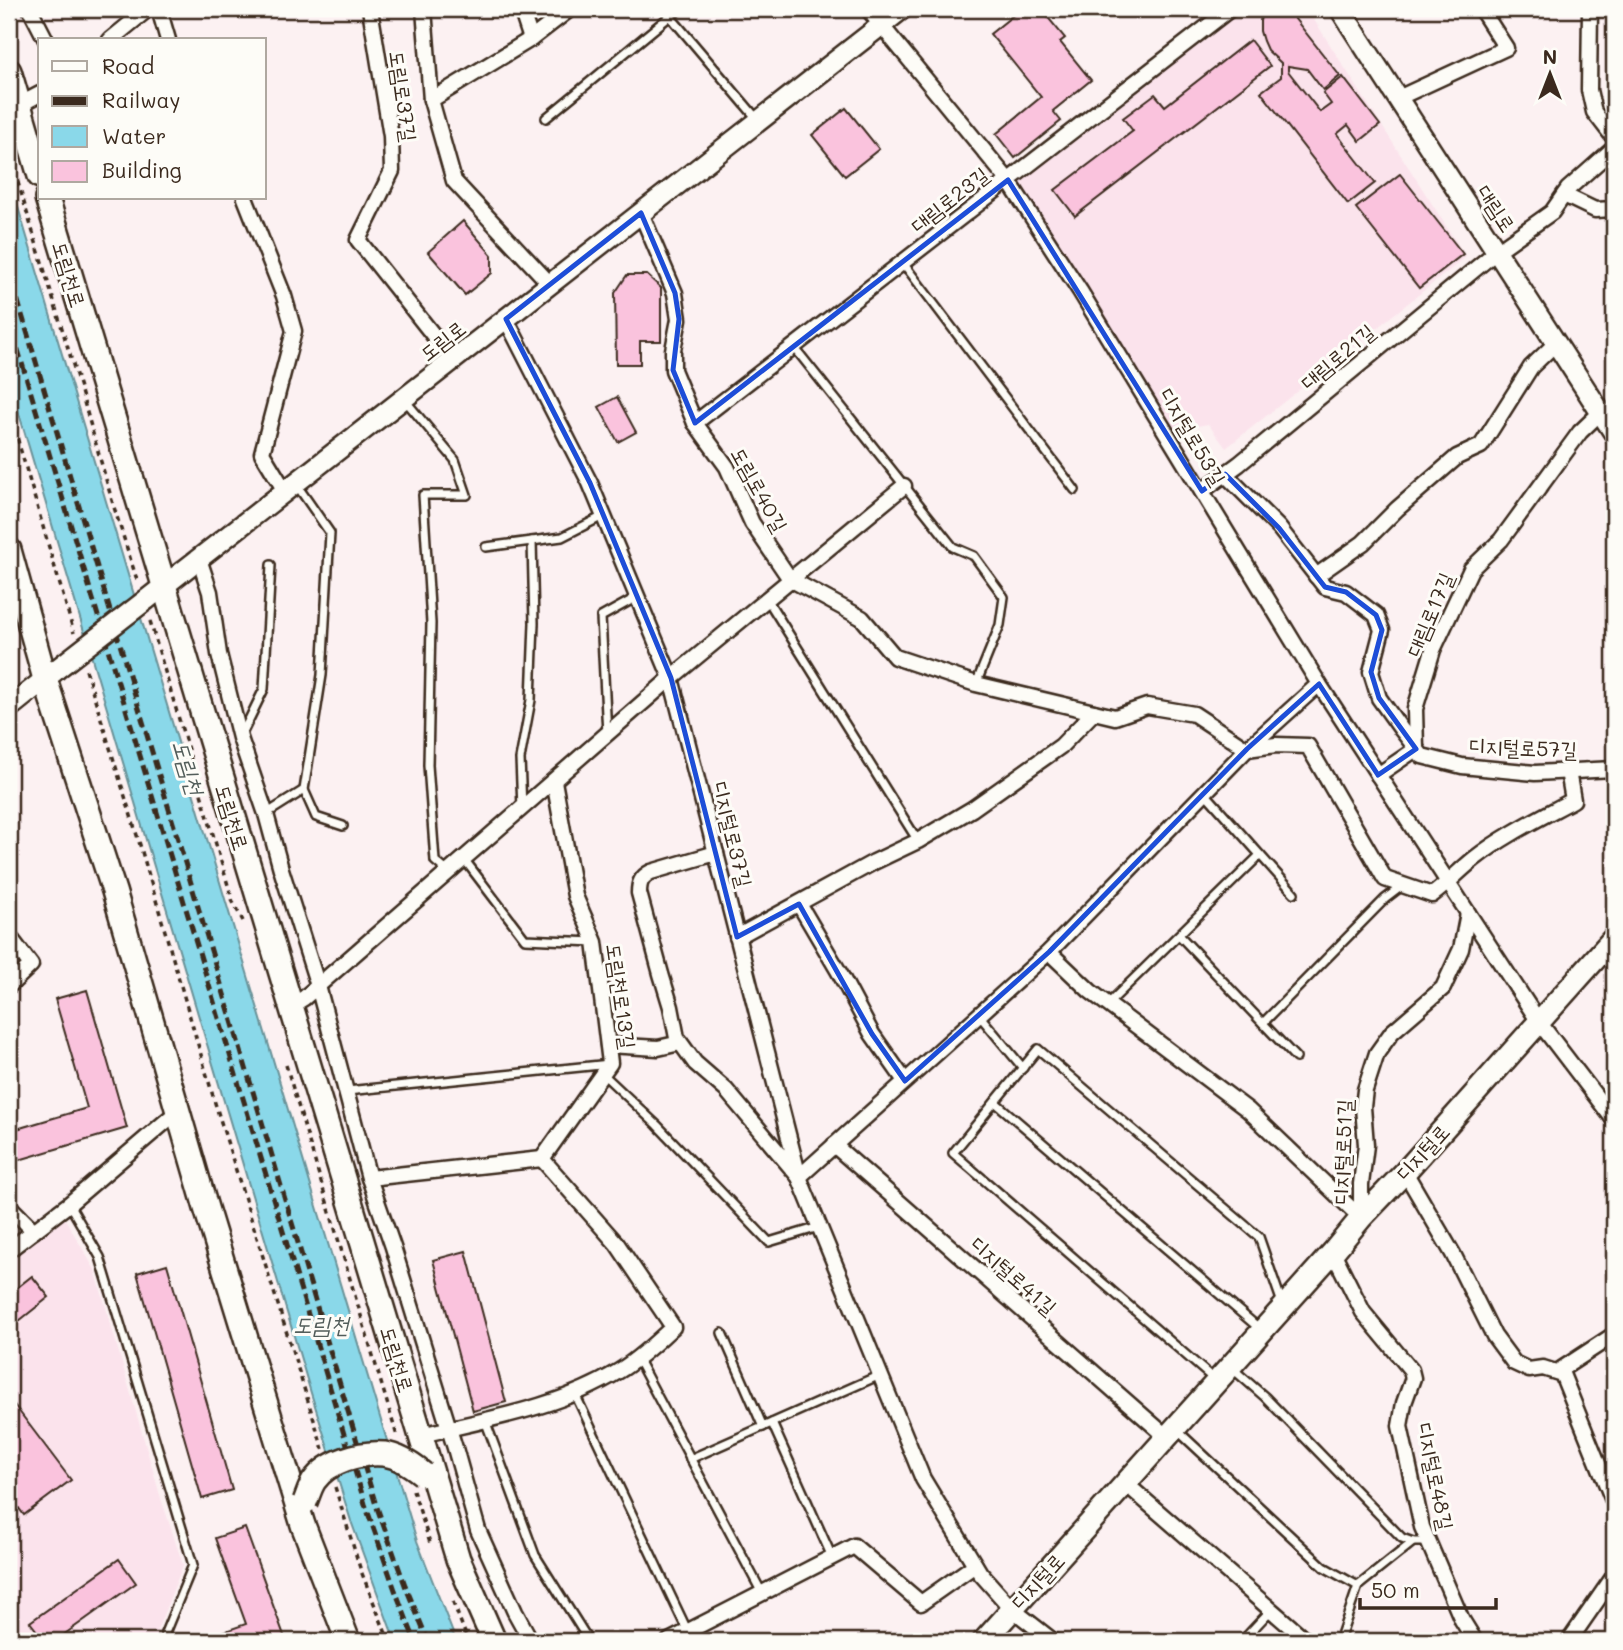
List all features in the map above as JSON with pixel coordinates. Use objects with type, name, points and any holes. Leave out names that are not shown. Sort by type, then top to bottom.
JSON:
[{"type":"main road","points":[[9,71],[38,169]]},
{"type":"main road","name":"도림천로","points":[[48,200],[149,598],[290,1006],[421,1436],[424,1482],[494,1641]]},
{"type":"main road","points":[[9,550],[51,674],[178,1111],[303,1525],[348,1641]]},
{"type":"main road","name":"디지털로","points":[[984,1641],[1614,938]]},
{"type":"main road","points":[[303,1525],[305,1502],[313,1482],[327,1467],[355,1456],[385,1454],[408,1462],[424,1482]]},
{"type":"street","points":[[30,9],[45,38]]},
{"type":"street","points":[[112,38],[148,9]]},
{"type":"street","points":[[159,9],[167,38]]},
{"type":"street","name":"도림로37길","points":[[370,9],[391,136],[392,171],[358,240],[453,360]]},
{"type":"street","points":[[424,9],[431,100],[454,181],[550,284]]},
{"type":"street","points":[[521,9],[531,39]]},
{"type":"street","points":[[431,100],[531,39],[570,9]]},
{"type":"street","name":"디지털로53길","points":[[868,9],[1009,180],[1080,291],[1319,684],[1539,1022],[1614,1120]]},
{"type":"street","name":"도림로","points":[[9,708],[902,9]]},
{"type":"street","name":"대림로23길","points":[[695,423],[1230,9]]},
{"type":"street","name":"대림로","points":[[1340,9],[1614,433]]},
{"type":"street","points":[[1398,98],[1506,48],[1481,9]]},
{"type":"street","points":[[1590,9],[1589,90],[1594,112],[1614,138]]},
{"type":"street","points":[[19,105],[38,95]]},
{"type":"street","name":"대림로21길","points":[[1202,491],[1497,251],[1552,212],[1569,189],[1614,148]]},
{"type":"street","points":[[1564,195],[1595,210],[1614,209]]},
{"type":"street","points":[[246,200],[284,296],[294,331],[261,453],[290,487]]},
{"type":"street","name":"도림로40길","points":[[641,213],[675,293],[679,318],[673,349],[673,370],[695,423],[727,467],[752,523],[790,579],[862,618],[895,657],[976,684],[1115,717],[1147,706],[1194,714],[1247,749]]},
{"type":"street","name":"디지털로37길","points":[[506,319],[590,482],[671,678],[799,1177],[923,1479],[980,1573],[1012,1609],[1053,1641]]},
{"type":"street","points":[[1316,576],[1363,543],[1397,509],[1457,457],[1481,446],[1531,367],[1556,342]]},
{"type":"street","name":"대림로17길","points":[[1416,750],[1415,709],[1433,650],[1471,569],[1501,540],[1580,432],[1601,412]]},
{"type":"street","points":[[1225,474],[1279,528],[1325,587],[1346,592],[1376,615],[1382,630],[1371,672],[1379,698],[1416,750],[1378,775]]},
{"type":"street","points":[[290,1006],[304,999],[671,678],[904,486]]},
{"type":"street","points":[[199,559],[210,592],[219,654],[240,738],[318,986],[369,1178],[393,1247],[478,1530],[531,1641]]},
{"type":"street","points":[[716,853],[651,872],[639,884],[639,893],[677,1038],[695,1063],[726,1090],[799,1177],[1049,952],[1247,749],[1319,684]]},
{"type":"street","points":[[737,937],[918,841],[972,809],[1060,746],[1094,712]]},
{"type":"street","points":[[1247,749],[1276,745],[1308,746],[1385,879],[1432,895],[1475,859],[1520,829],[1573,800],[1569,771]]},
{"type":"street","name":"디지털로57길","points":[[1416,750],[1422,757],[1462,766],[1535,773],[1614,769]]},
{"type":"street","name":"도림천로13길","points":[[542,1159],[607,1069],[608,1045],[595,942],[575,895],[554,781]]},
{"type":"street","points":[[799,904],[872,1034],[905,1081]]},
{"type":"street","name":"디지털로51길","points":[[1361,1218],[1361,1184],[1366,1145],[1363,1107],[1365,1090],[1377,1053],[1392,1032],[1443,988],[1461,949],[1468,913]]},
{"type":"street","points":[[9,936],[31,965],[9,986]]},
{"type":"street","points":[[1049,952],[1090,990],[1248,1110],[1361,1218]]},
{"type":"street","points":[[608,1045],[658,1048],[680,1043]]},
{"type":"street","points":[[9,1250],[69,1204],[178,1111]]},
{"type":"street","name":"디지털로41길","points":[[834,1145],[1171,1433]]},
{"type":"street","points":[[369,1178],[542,1159],[617,1244],[673,1327],[621,1370],[575,1393],[547,1404],[421,1436]]},
{"type":"street","points":[[1405,1172],[1453,1254],[1494,1336],[1514,1363],[1529,1370],[1543,1368],[1562,1374],[1614,1503]]},
{"type":"street","points":[[9,1206],[34,1231]]},
{"type":"street","name":"디지털로48길","points":[[1333,1252],[1363,1312],[1411,1370],[1413,1378],[1404,1403],[1400,1426],[1422,1527],[1421,1542],[1475,1641]]},
{"type":"street","points":[[1557,1372],[1612,1336],[1614,1338]]},
{"type":"street","points":[[1125,1483],[1307,1641]]},
{"type":"street","points":[[670,1641],[854,1546],[921,1603],[975,1565]]},
{"type":"street","points":[[1569,1641],[1614,1576]]},
{"type":"lane","points":[[546,118],[680,9]]},
{"type":"lane","points":[[670,16],[758,121]]},
{"type":"lane","points":[[902,262],[1075,490]]},
{"type":"lane","points":[[794,346],[953,547],[974,556],[1004,597],[1000,625],[976,684]]},
{"type":"lane","points":[[403,398],[455,460],[467,495],[423,495],[431,623],[428,765],[435,861],[448,873]]},
{"type":"lane","points":[[290,487],[330,533],[321,675],[304,790],[316,817],[343,826]]},
{"type":"lane","points":[[486,547],[562,537],[603,516]]},
{"type":"lane","points":[[522,809],[520,759],[531,700],[534,623],[532,541]]},
{"type":"lane","points":[[240,738],[264,689],[271,565]]},
{"type":"lane","points":[[607,734],[601,617],[637,597]]},
{"type":"lane","points":[[766,598],[918,841]]},
{"type":"lane","points":[[266,814],[304,790]]},
{"type":"lane","points":[[1205,793],[1294,893]]},
{"type":"lane","points":[[1108,1004],[1260,855]]},
{"type":"lane","points":[[464,859],[525,939],[595,942]]},
{"type":"lane","points":[[1263,1023],[1385,899],[1404,886]]},
{"type":"lane","points":[[1179,935],[1296,1058]]},
{"type":"lane","points":[[979,1015],[1023,1068]]},
{"type":"lane","points":[[1284,1307],[1259,1237],[1038,1049],[953,1153],[1223,1374],[1265,1397],[1402,1538],[1421,1542]]},
{"type":"lane","points":[[346,1091],[607,1069],[769,1242],[819,1227]]},
{"type":"lane","points":[[995,1102],[1262,1331]]},
{"type":"lane","points":[[69,1204],[100,1257],[192,1565],[165,1633],[168,1641]]},
{"type":"lane","points":[[722,1333],[763,1427]]},
{"type":"lane","points":[[637,1358],[762,1593]]},
{"type":"lane","points":[[690,1459],[880,1375]]},
{"type":"lane","points":[[575,1393],[688,1632]]},
{"type":"lane","points":[[485,1420],[535,1555],[589,1641]]},
{"type":"lane","points":[[772,1423],[832,1557]]},
{"type":"lane","points":[[1171,1433],[1324,1567],[1358,1586],[1339,1641]]},
{"type":"lane","name":"디지털로48길","points":[[1358,1586],[1421,1542]]},
{"type":"lane","points":[[1242,1641],[1271,1610]]},
{"type":"path","points":[[9,153],[113,504],[149,598],[233,902],[245,925]]},
{"type":"path","points":[[9,410],[76,638]]},
{"type":"path","points":[[84,664],[215,1103],[325,1456]]},
{"type":"path","points":[[284,1057],[398,1440]]},
{"type":"path","points":[[333,1481],[361,1571],[389,1641]]},
{"type":"path","points":[[424,1482],[432,1548]]},
{"type":"path","points":[[450,1595],[468,1641]]},
{"type":"highlighted area","points":[[1008,180],[1202,491],[1225,474],[1279,528],[1325,587],[1346,592],[1376,615],[1382,630],[1371,672],[1379,698],[1416,749],[1378,775],[1319,684],[1247,749],[1049,952],[905,1081],[872,1034],[799,904],[737,937],[671,678],[590,483],[506,319],[641,213],[675,293],[679,319],[673,370],[695,423]]},
{"type":"shaded area","points":[[1234,9],[1307,9],[1466,257],[1226,448],[1208,424],[1175,430],[1017,178]]},
{"type":"shaded area","points":[[64,1217],[95,1270],[183,1565],[156,1633],[158,1641],[9,1641],[9,1259]]},
{"type":"water","name":"도림천","points":[[9,177],[417,1541],[456,1641],[395,1641],[351,1521],[311,1393],[9,380]]},
{"type":"building","points":[[1021,9],[1041,9],[1065,38],[1060,42],[1091,80],[1053,111],[1061,121],[1015,158],[996,134],[1041,97],[990,34]]},
{"type":"building","points":[[1287,9],[1340,76],[1323,90],[1307,69],[1288,66],[1288,71],[1320,112],[1331,104],[1323,93],[1343,77],[1380,125],[1360,141],[1348,125],[1337,134],[1375,183],[1348,204],[1261,92],[1281,77],[1281,63],[1267,50],[1260,31],[1262,11]]},
{"type":"building","points":[[1250,40],[1270,66],[1075,216],[1055,190],[1133,131],[1123,118],[1155,94],[1165,106]]},
{"type":"building","points":[[846,108],[879,149],[845,176],[812,135]]},
{"type":"building","points":[[1400,174],[1463,254],[1419,288],[1356,208]]},
{"type":"building","points":[[463,221],[492,255],[492,273],[465,295],[428,252]]},
{"type":"building","points":[[627,275],[647,275],[661,288],[661,341],[640,341],[640,364],[616,364],[615,293]]},
{"type":"building","points":[[617,397],[636,432],[618,442],[599,407]]},
{"type":"building","points":[[87,990],[127,1128],[19,1160],[10,1131],[87,1108],[55,999]]},
{"type":"building","points":[[466,1251],[506,1402],[473,1411],[433,1260]]},
{"type":"building","points":[[167,1264],[232,1490],[202,1499],[137,1273]]},
{"type":"building","points":[[32,1276],[49,1297],[9,1329],[9,1294]]},
{"type":"building","points":[[9,1398],[71,1480],[24,1515],[9,1495]]},
{"type":"building","points":[[245,1528],[286,1641],[197,1641],[246,1624],[215,1538]]},
{"type":"building","points":[[119,1559],[136,1583],[62,1636],[65,1641],[31,1641],[40,1635],[30,1622]]},
{"type":"railway","points":[[9,271],[375,1502],[428,1641]]},
{"type":"railway","points":[[9,320],[365,1504],[415,1641]]}]
